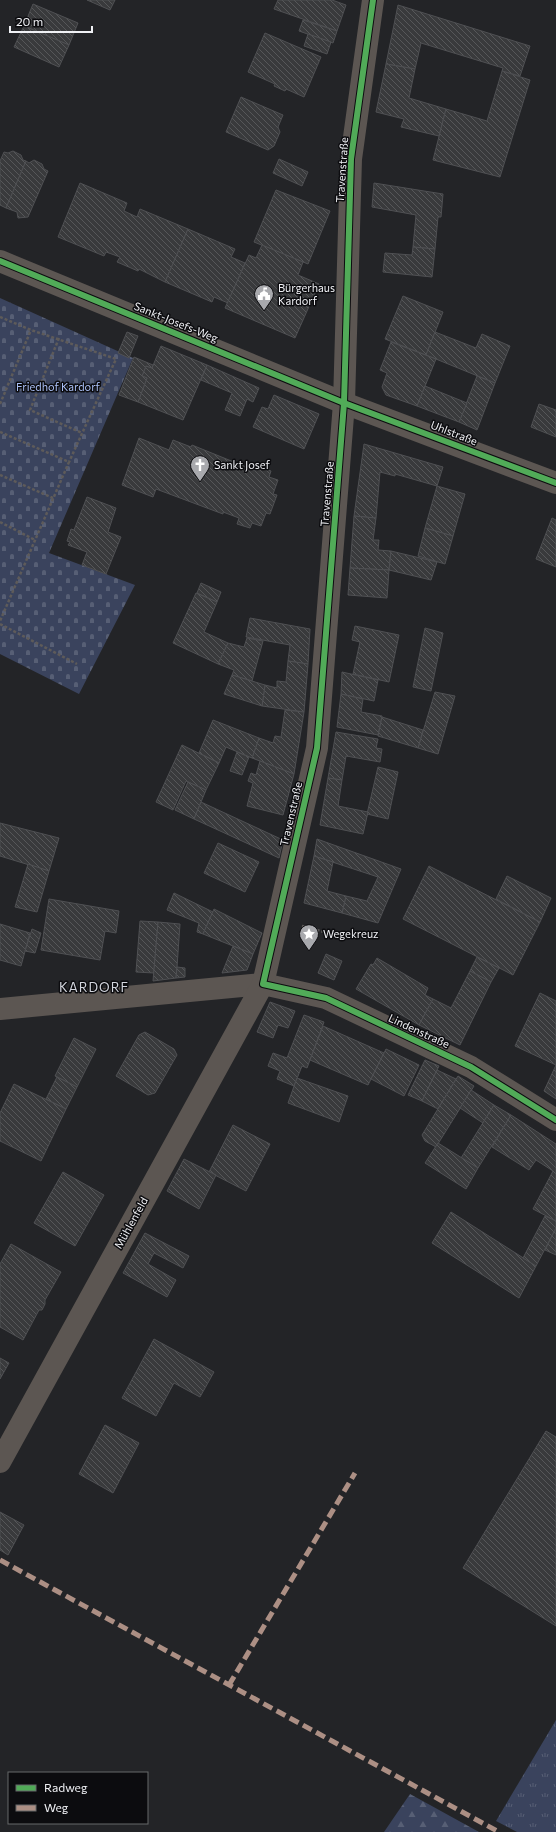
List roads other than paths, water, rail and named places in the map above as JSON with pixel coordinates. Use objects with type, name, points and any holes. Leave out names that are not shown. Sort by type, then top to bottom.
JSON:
[{"type":"street","name":"Travenstraße","points":[[263,984],[316,748],[344,402],[351,159],[374,0]]},
{"type":"street","name":"Sankt-Josefs-Weg","points":[[0,261],[344,402]]},
{"type":"street","name":"Uhlstraße","points":[[344,402],[556,483]]},
{"type":"street","name":"Lindenstraße","points":[[0,1009],[263,984],[326,998],[471,1067],[556,1120]]},
{"type":"street","name":"Mühlenfeld","points":[[0,1462],[263,984]]},
{"type":"place","name":"Bürgerhaus Kardorf","points":[[264,311]]},
{"type":"place","name":"Sankt Josef","points":[[200,482]]},
{"type":"place","name":"Wegekreuz","points":[[309,951]]},
{"type":"district","name":"KARDORF","points":[[94,987]]},
{"type":"park label","name":"Friedhof Kardorf","points":[[58,387]]}]
